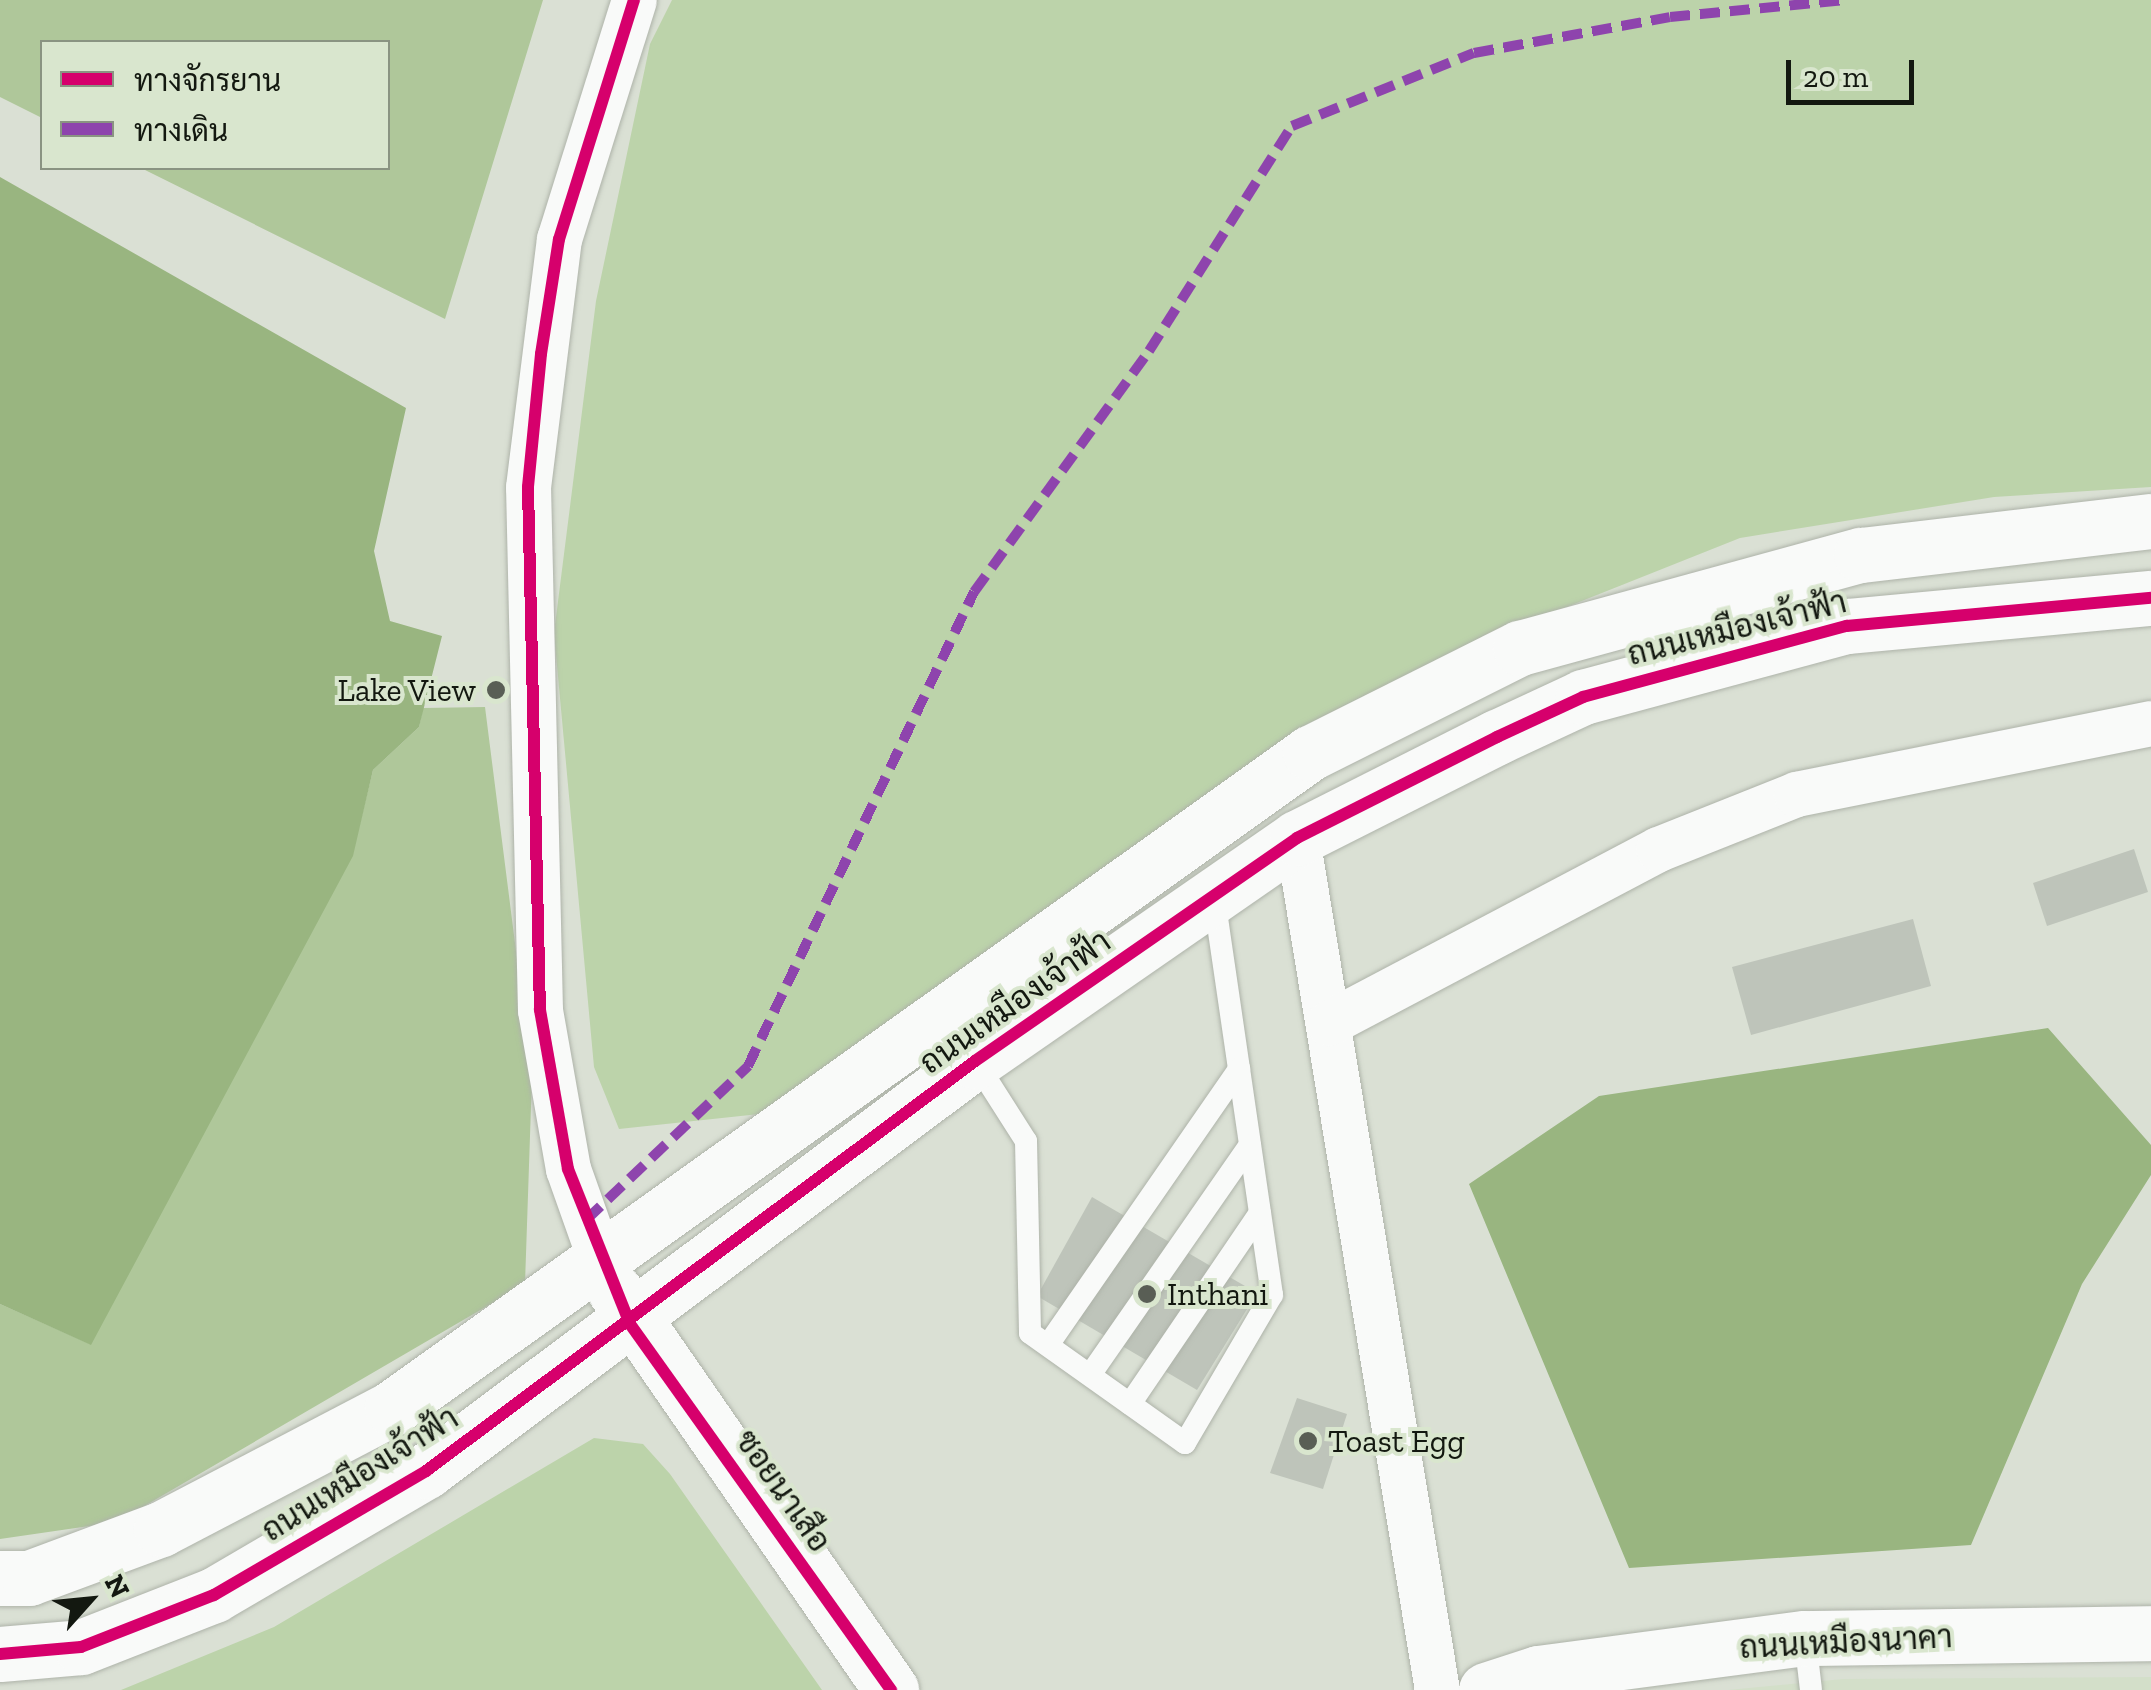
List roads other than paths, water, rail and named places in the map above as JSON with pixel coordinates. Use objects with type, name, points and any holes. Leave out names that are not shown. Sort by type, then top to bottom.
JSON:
[{"type":"street","points":[[601,1262],[568,1168],[540,1010],[528,487],[558,239],[634,0]]},
{"type":"street","name":"ถนนเหมืองเจ้าฟ้า","points":[[0,1578],[28,1578],[161,1529],[392,1408],[1310,753],[1520,648],[1861,555],[2151,521]]},
{"type":"street","name":"ถนนเหมืองเจ้าฟ้า","points":[[0,1654],[81,1648],[214,1594],[426,1472],[630,1324],[975,1061],[1297,838],[1582,697],[1847,626],[2151,598]]},
{"type":"street","points":[[1328,1023],[1658,849],[1796,794],[2151,723]]},
{"type":"street","points":[[1297,838],[1436,1690]]},
{"type":"street","name":"ซอยนาเสือ","points":[[601,1262],[630,1324],[890,1690]]},
{"type":"street","points":[[392,1408],[426,1472]]},
{"type":"street","name":"ถนนเหมืองนาคา","points":[[1486,1690],[1538,1673],[1808,1664],[2151,1634]]},
{"type":"lane","points":[[975,1061],[1026,1141],[1030,1333],[1185,1443],[1272,1295],[1214,896]]},
{"type":"lane","points":[[1048,1346],[1239,1069]]},
{"type":"lane","points":[[1090,1375],[1250,1146]]},
{"type":"lane","points":[[1130,1404],[1260,1213]]},
{"type":"place","name":"Lake View","points":[[496,690]]},
{"type":"place","name":"Inthani","points":[[1147,1294]]},
{"type":"place","name":"Toast Egg","points":[[1308,1441]]}]
